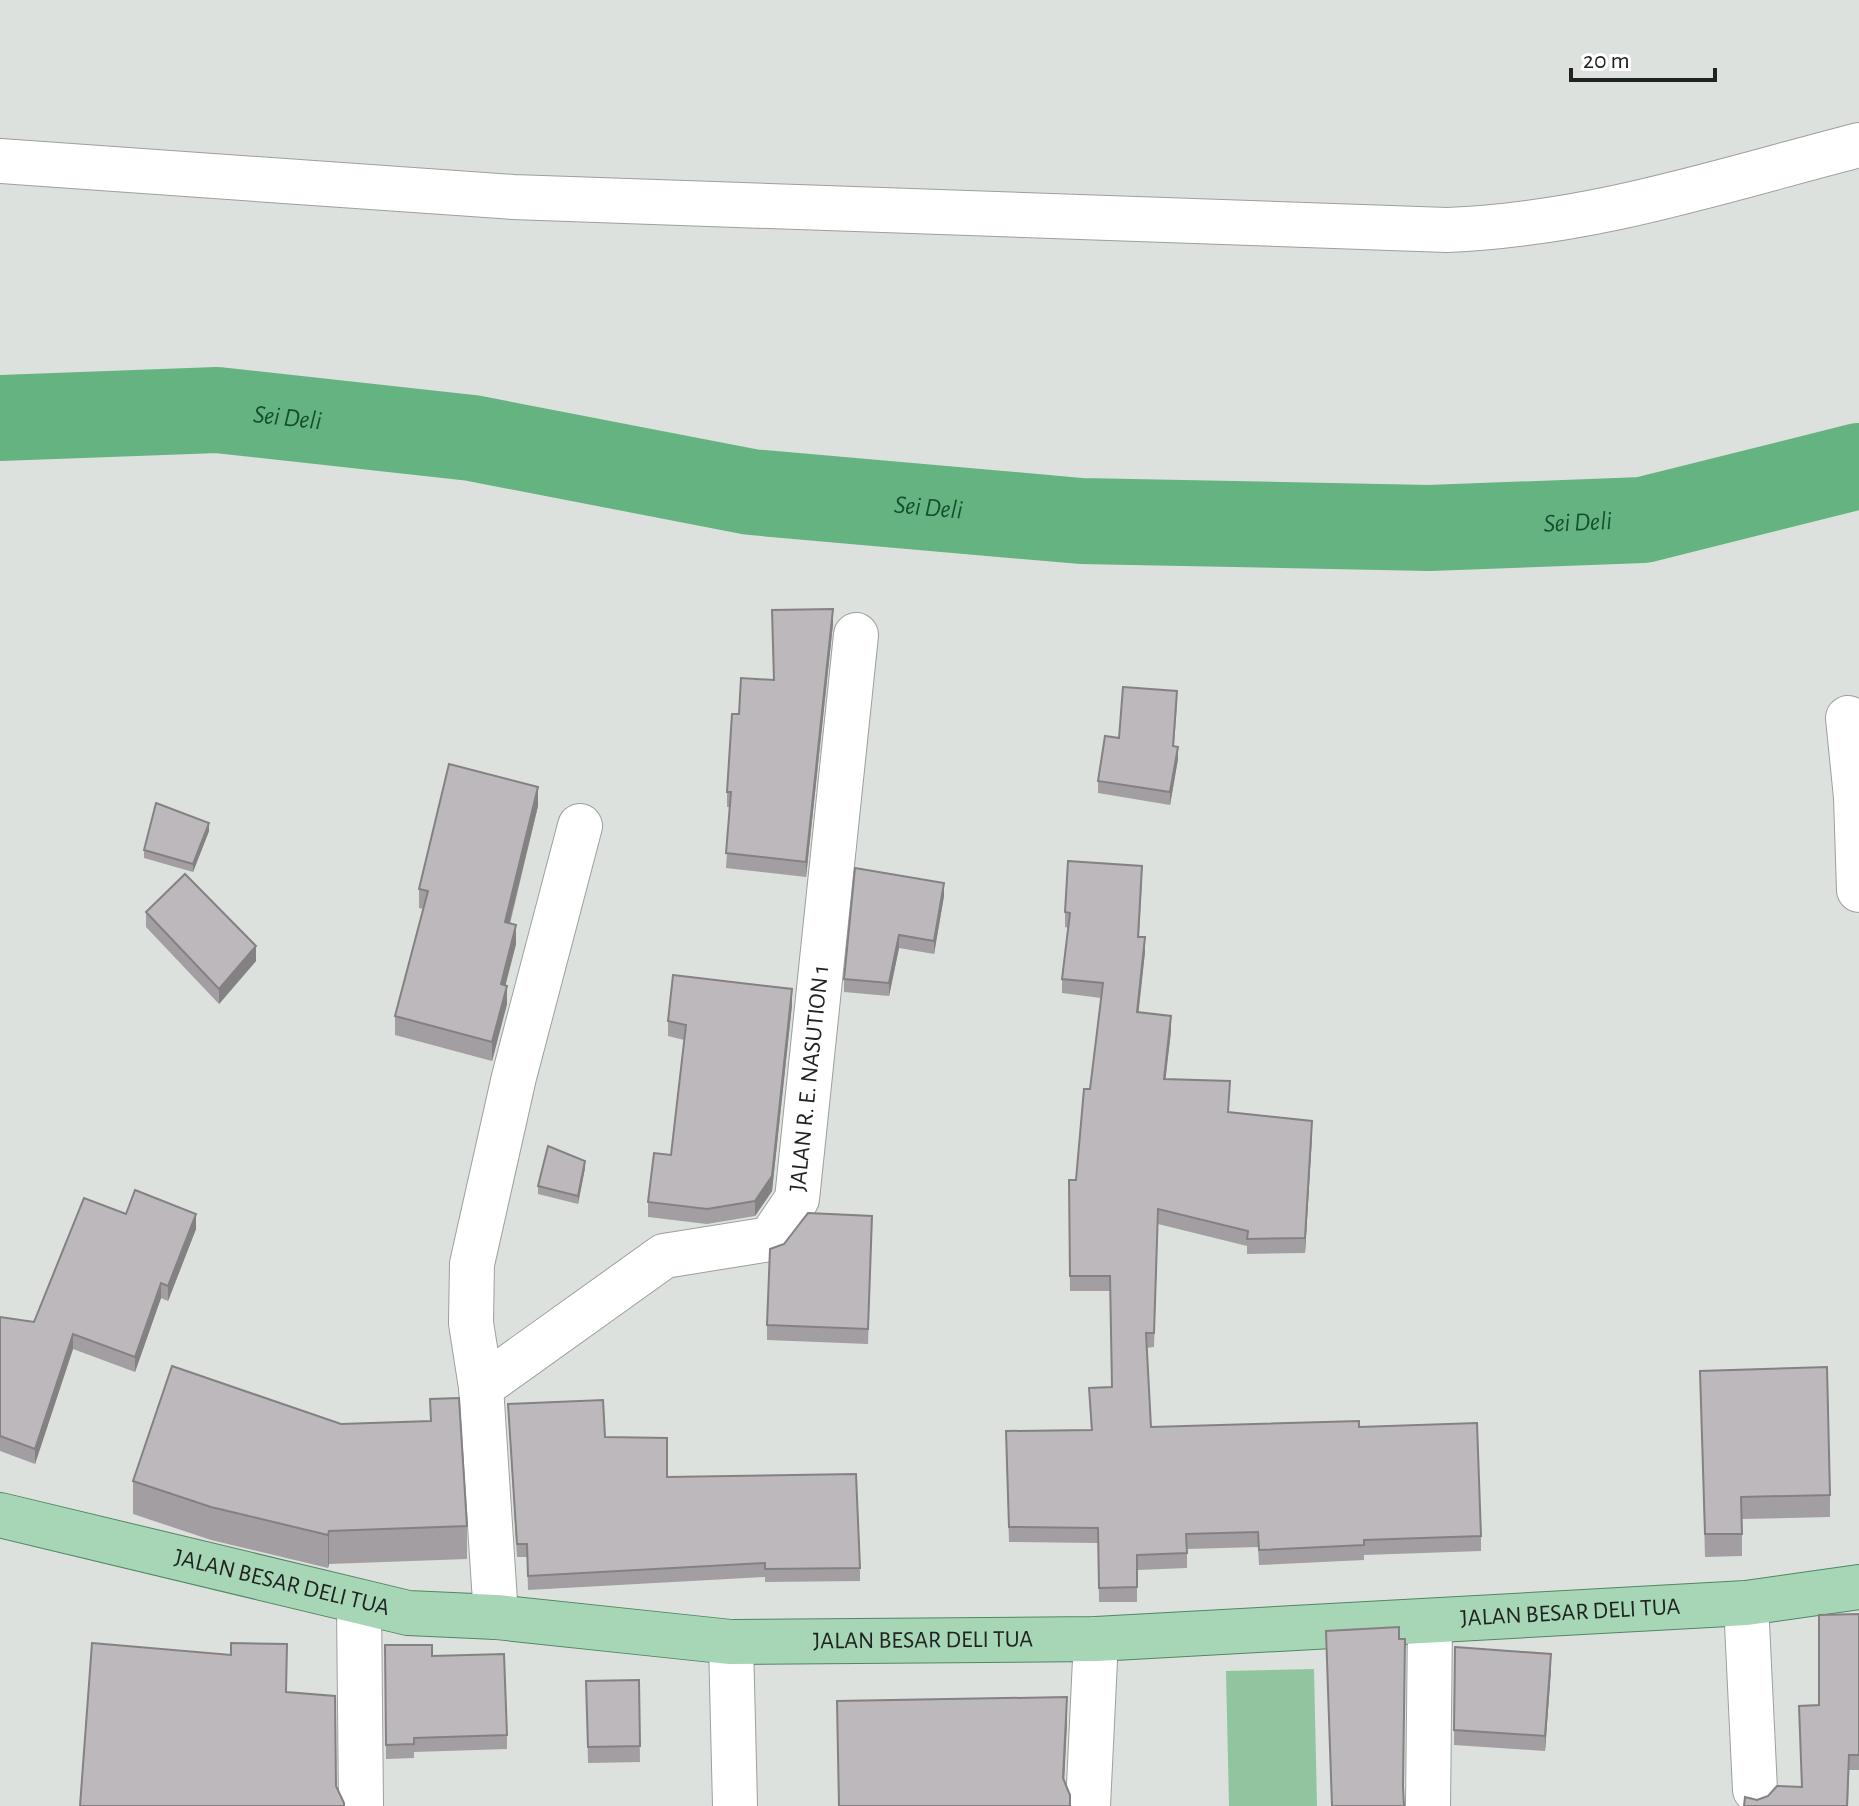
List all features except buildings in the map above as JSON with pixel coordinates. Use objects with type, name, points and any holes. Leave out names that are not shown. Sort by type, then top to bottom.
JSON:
[{"type":"main road","name":"JALAN BESAR DELI TUA","points":[[0,1515],[359,1604],[438,1617],[496,1617],[731,1642],[1096,1639],[1430,1623],[1746,1603],[1859,1587]]},
{"type":"street","points":[[0,161],[513,197],[1447,230],[1549,223],[1621,209],[1859,145]]},
{"type":"street","name":"JALAN R. E. NASUTION 1","points":[[481,1387],[664,1256],[770,1239],[797,1199],[856,635]]},
{"type":"street","points":[[1848,718],[1856,797],[1859,890]]},
{"type":"street","points":[[496,1617],[481,1387],[471,1323],[472,1264],[514,1077],[580,826]]},
{"type":"street","points":[[1746,1603],[1755,1790]]},
{"type":"street","points":[[359,1604],[361,1806]]},
{"type":"street","points":[[1428,1806],[1430,1623]]},
{"type":"street","points":[[1088,1806],[1096,1639]]},
{"type":"street","points":[[731,1642],[735,1806]]},
{"type":"green space","points":[[1314,1669],[1317,1806],[1229,1806],[1226,1671]]},
{"type":"waterway","name":"Sei Deli","points":[[0,418],[217,410],[472,438],[751,492],[1081,521],[1429,528],[1643,520],[1859,466]]}]
